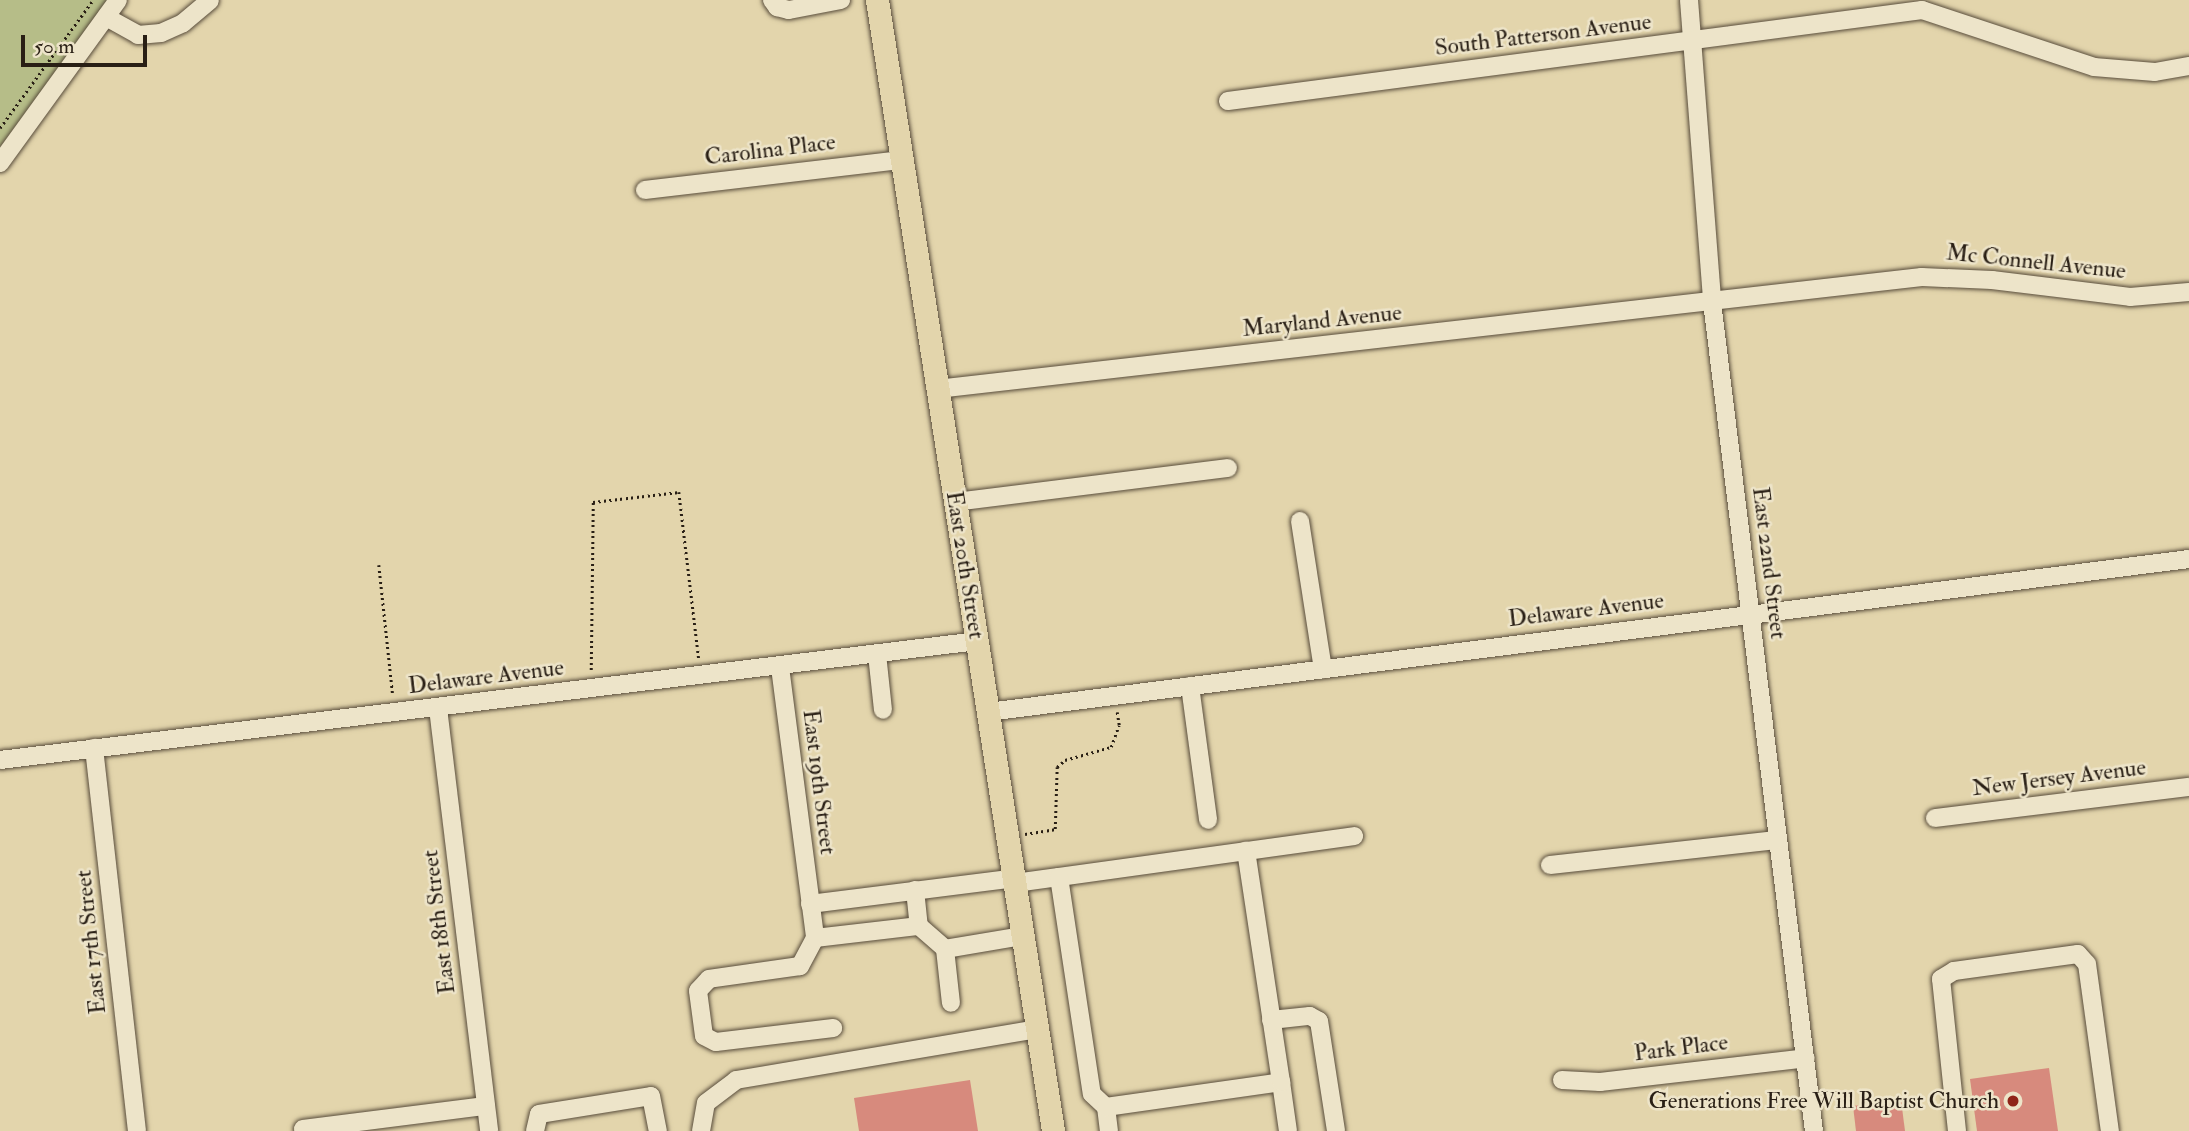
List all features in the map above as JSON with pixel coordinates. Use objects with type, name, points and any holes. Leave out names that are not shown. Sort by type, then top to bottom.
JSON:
[{"type":"main road","name":"East 20th Street","points":[[877,0],[1054,1131]]},
{"type":"street","points":[[0,163],[118,0]]},
{"type":"street","points":[[106,17],[138,35],[161,33],[183,23],[210,0]]},
{"type":"street","points":[[772,1],[789,10],[841,0]]},
{"type":"street","name":"East 22nd Street","points":[[1689,0],[1695,40],[1712,302],[1814,1131]]},
{"type":"street","name":"South Patterson Avenue","points":[[1228,101],[1695,40],[1921,5],[2094,67],[2155,72],[2189,66]]},
{"type":"street","name":"Carolina Place","points":[[645,190],[901,160]]},
{"type":"street","name":"Mc Connell Avenue","points":[[1712,302],[1936,276],[2110,296],[2189,292]]},
{"type":"street","name":"Maryland Avenue","points":[[937,389],[1712,302]]},
{"type":"street","points":[[955,502],[1228,468]]},
{"type":"street","points":[[1300,521],[1324,669]]},
{"type":"street","name":"Delaware Avenue","points":[[988,712],[2189,559]]},
{"type":"street","name":"Delaware Avenue","points":[[0,760],[702,677],[977,641]]},
{"type":"street","points":[[877,654],[883,710]]},
{"type":"street","name":"East 19th Street","points":[[780,667],[815,938]]},
{"type":"street","points":[[1190,686],[1208,820]]},
{"type":"street","name":"East 18th Street","points":[[438,708],[489,1131]]},
{"type":"street","name":"East 17th Street","points":[[94,748],[137,1131]]},
{"type":"street","name":"New Jersey Avenue","points":[[1935,818],[2189,787]]},
{"type":"street","points":[[810,904],[915,890],[1059,877],[1354,836]]},
{"type":"street","points":[[1550,865],[1777,840]]},
{"type":"street","points":[[1246,851],[1288,1131]]},
{"type":"street","points":[[1059,877],[1093,1094],[1106,1107],[1109,1131]]},
{"type":"street","points":[[915,890],[919,926],[945,948],[951,1003]]},
{"type":"street","points":[[833,1028],[716,1042],[704,1036],[698,991],[709,979],[800,966],[815,938],[919,926]]},
{"type":"street","points":[[945,948],[1023,936]]},
{"type":"street","points":[[1957,1131],[1941,979],[1954,971],[2078,954],[2087,964],[2110,1131]]},
{"type":"street","points":[[1271,1020],[1310,1016],[1319,1021],[1336,1131]]},
{"type":"street","points":[[701,1131],[706,1103],[736,1080],[1037,1029]]},
{"type":"street","name":"Park Place","points":[[1562,1080],[1601,1082],[1806,1058]]},
{"type":"street","points":[[1106,1107],[1281,1082]]},
{"type":"street","points":[[535,1131],[540,1114],[651,1096],[658,1131]]},
{"type":"street","points":[[303,1129],[486,1106]]},
{"type":"path","points":[[0,128],[93,0]]},
{"type":"path","points":[[591,690],[593,502],[679,492],[702,677]]},
{"type":"path","points":[[379,565],[395,713]]},
{"type":"path","points":[[1008,837],[1055,829],[1056,767],[1065,760],[1111,747],[1119,725],[1115,696]]},
{"type":"green space","points":[[0,0],[107,0],[0,147]]},
{"type":"building","name":"Generations Free Will Baptist Church","points":[[2049,1068],[2058,1131],[1977,1131],[1970,1079]]},
{"type":"building","points":[[970,1080],[978,1131],[859,1131],[854,1098]]},
{"type":"building","points":[[1901,1100],[1905,1131],[1856,1131],[1853,1106]]},
{"type":"place","name":"Generations Free Will Baptist Church","points":[[2013,1101]]}]
